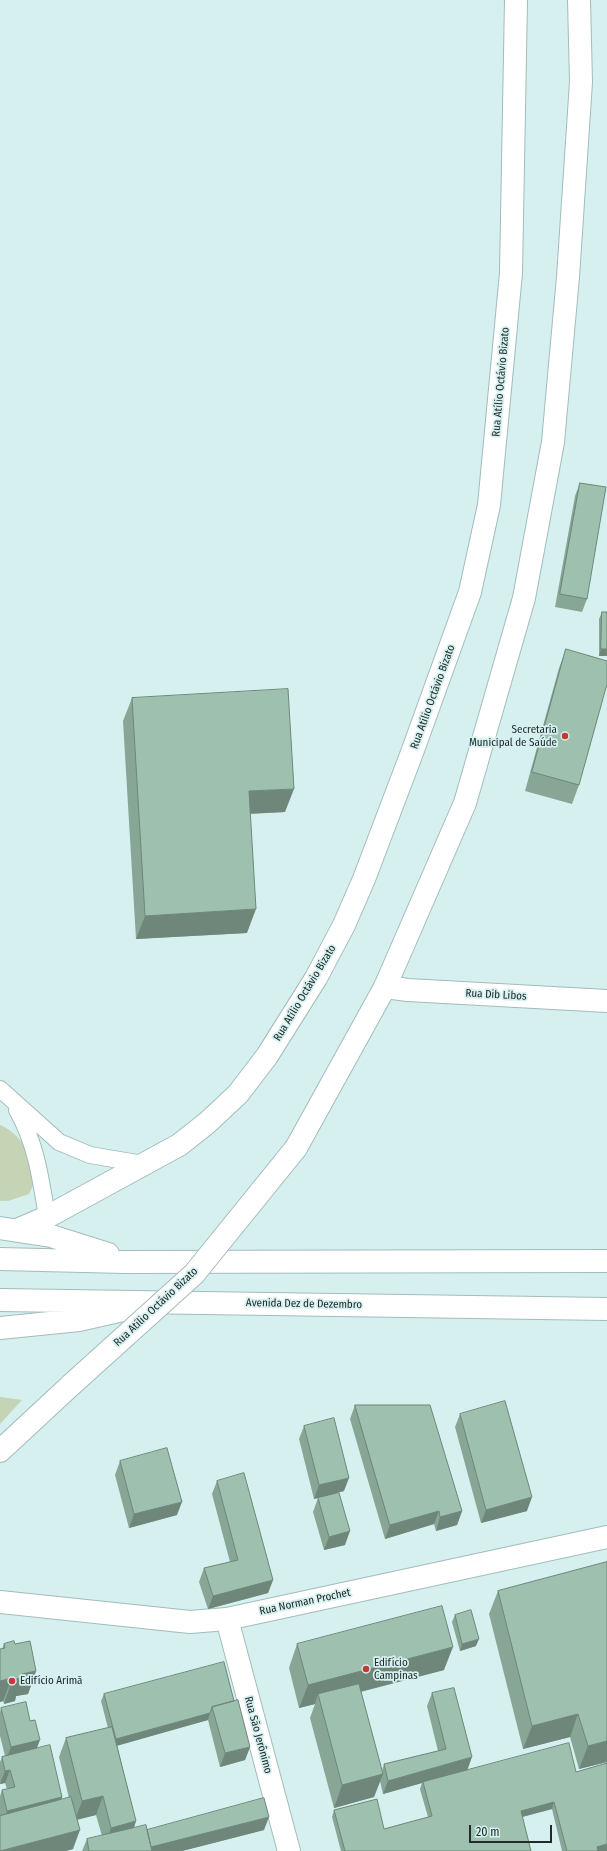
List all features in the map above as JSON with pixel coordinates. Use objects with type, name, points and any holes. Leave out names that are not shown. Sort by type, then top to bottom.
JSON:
[{"type":"main road","name":"Rua Atílio Octávio Bizato","points":[[8,1229],[47,1217],[179,1145],[207,1123],[238,1094],[267,1056],[316,978],[344,925],[364,879],[414,750],[470,592],[489,504],[511,273],[516,0]]},
{"type":"main road","name":"Rua Atílio Octávio Bizato","points":[[0,1451],[194,1274],[296,1148],[385,987],[465,803],[524,598],[553,442],[568,277],[580,82],[579,0]]},
{"type":"main road","name":"Rua Dib Libos","points":[[385,987],[408,990],[607,1001]]},
{"type":"main road","points":[[8,1229],[51,1236],[132,1262]]},
{"type":"main road","points":[[0,1259],[132,1262],[607,1261]]},
{"type":"main road","name":"Avenida Dez de Dezembro","points":[[0,1300],[607,1309]]},
{"type":"main road","points":[[0,1328],[80,1320],[159,1302]]},
{"type":"main road","name":"Rua Norman Prochet","points":[[0,1602],[190,1622],[227,1619],[607,1537]]},
{"type":"main road","name":"Rua São Jerônimo","points":[[227,1619],[289,1851]]},
{"type":"lane","points":[[5,1094],[59,1142],[90,1155],[143,1164]]},
{"type":"lane","points":[[5,1094],[26,1126],[40,1169],[47,1217]]},
{"type":"green space","points":[[0,1125],[14,1133],[24,1145],[39,1173],[29,1194],[8,1201],[0,1201]]},
{"type":"green space","points":[[0,1397],[22,1400],[0,1424]]},
{"type":"building","points":[[580,483],[606,487],[587,599],[560,594]]},
{"type":"building","points":[[602,612],[607,612],[607,649],[601,649]]},
{"type":"building","name":"Secretaria Municipal de Saúde","points":[[566,649],[607,661],[607,684],[579,785],[532,772]]},
{"type":"building","points":[[288,689],[294,789],[249,791],[256,909],[145,916],[132,698]]},
{"type":"building","points":[[505,1401],[532,1497],[486,1510],[460,1414]]},
{"type":"building","points":[[355,1405],[430,1405],[462,1511],[440,1517],[439,1511],[390,1525]]},
{"type":"building","points":[[334,1418],[349,1478],[319,1485],[304,1426]]},
{"type":"building","points":[[167,1448],[182,1502],[134,1514],[120,1461]]},
{"type":"building","points":[[244,1473],[273,1580],[213,1596],[204,1568],[238,1560],[217,1481]]},
{"type":"building","points":[[339,1493],[350,1531],[329,1537],[318,1498]]},
{"type":"building","points":[[607,1562],[607,1741],[588,1746],[578,1714],[532,1726],[498,1591]]},
{"type":"building","points":[[442,1606],[453,1647],[308,1685],[297,1644]]},
{"type":"building","points":[[471,1610],[479,1639],[462,1644],[455,1615]]},
{"type":"building","points":[[14,1641],[15,1644],[30,1641],[36,1671],[22,1674],[23,1678],[12,1680],[12,1678],[0,1681],[0,1649],[5,1648],[4,1644]]},
{"type":"building","points":[[224,1662],[234,1701],[212,1707],[210,1713],[116,1739],[104,1694]]},
{"type":"building","points":[[359,1684],[383,1774],[342,1785],[318,1694]]},
{"type":"building","points":[[454,1688],[472,1757],[388,1781],[384,1764],[446,1749],[432,1693]]},
{"type":"building","points":[[238,1700],[250,1747],[225,1753],[212,1707]]},
{"type":"building","points":[[26,1702],[30,1721],[35,1720],[40,1740],[11,1747],[1,1708]]},
{"type":"building","points":[[112,1727],[136,1821],[111,1828],[103,1796],[82,1801],[66,1738]]},
{"type":"building","points":[[569,1743],[576,1772],[607,1763],[607,1844],[597,1847],[598,1851],[567,1851],[554,1802],[521,1811],[531,1851],[345,1851],[334,1810],[377,1799],[384,1829],[432,1816],[423,1782]]},
{"type":"building","points":[[50,1745],[62,1797],[7,1811],[2,1790],[15,1787],[10,1770],[5,1771],[2,1757]]},
{"type":"building","points":[[71,1797],[80,1830],[0,1851],[0,1816]]},
{"type":"building","points":[[264,1798],[269,1817],[151,1847],[147,1830]]},
{"type":"building","points":[[146,1825],[152,1851],[89,1851],[87,1839]]},
{"type":"place","name":"Secretaria Municipal de Saúde","points":[[565,736]]},
{"type":"place","name":"Edifício Campinas","points":[[366,1669]]},
{"type":"place","name":"Edifício Arimã","points":[[12,1681]]}]
